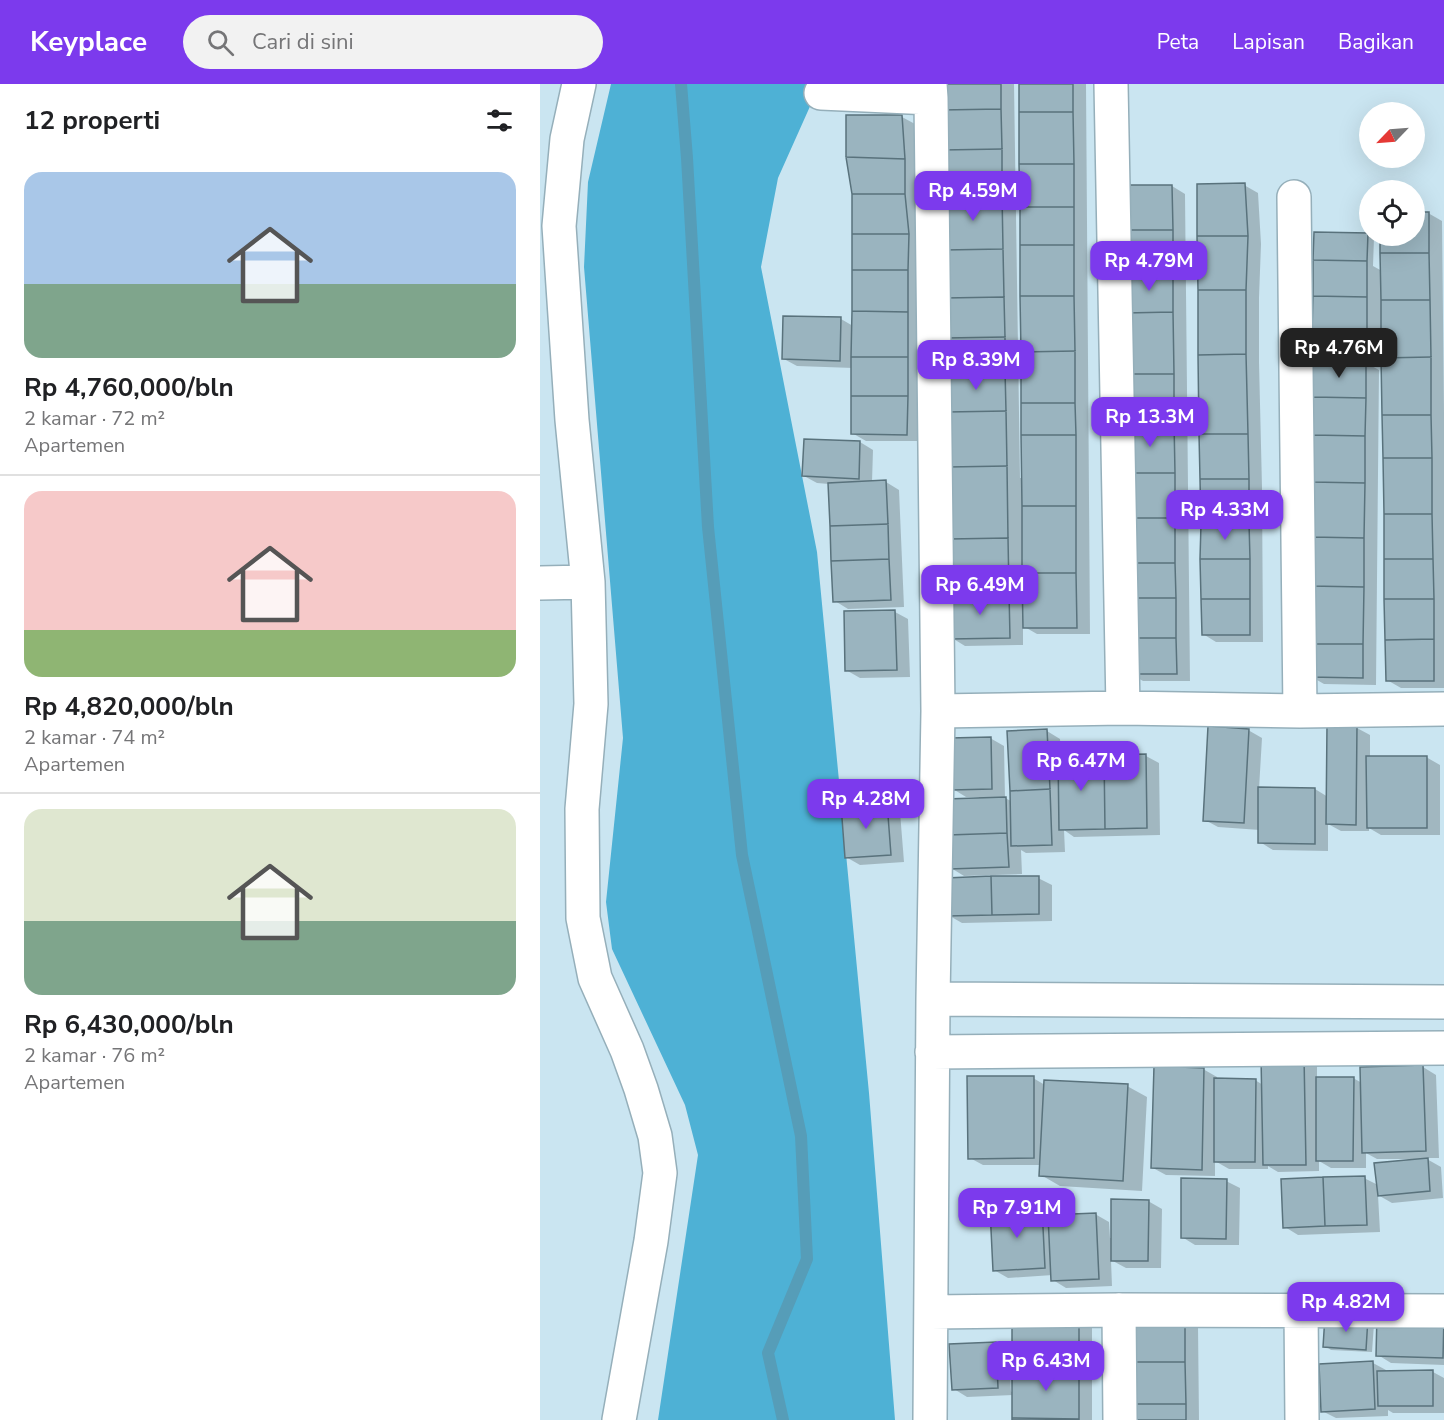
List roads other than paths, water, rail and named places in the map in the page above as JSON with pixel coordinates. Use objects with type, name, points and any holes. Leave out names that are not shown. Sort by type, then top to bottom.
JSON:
[{"type":"street","points":[[579,84],[567,139],[559,226],[572,420],[588,582],[591,704],[582,809],[583,918],[595,978],[627,1050],[641,1089],[655,1136],[660,1173],[651,1241],[619,1420]]},
{"type":"street","points":[[1112,84],[1123,708]]},
{"type":"street","points":[[821,93],[930,91],[938,711],[932,1052],[930,1420]]},
{"type":"street","points":[[1294,197],[1300,711]]},
{"type":"street","points":[[540,583],[588,582]]},
{"type":"street","points":[[938,711],[1123,708],[1300,711],[1444,709]]},
{"type":"street","points":[[933,999],[1444,1002]]},
{"type":"street","points":[[932,1052],[1444,1048]]},
{"type":"street","points":[[1119,1310],[1120,1420]]},
{"type":"street","points":[[1301,1310],[1302,1420]]},
{"type":"street","points":[[931,1312],[1444,1311]]},
{"type":"waterway","points":[[681,84],[708,527],[742,855],[801,1136],[807,1259],[768,1353],[783,1420]]}]
